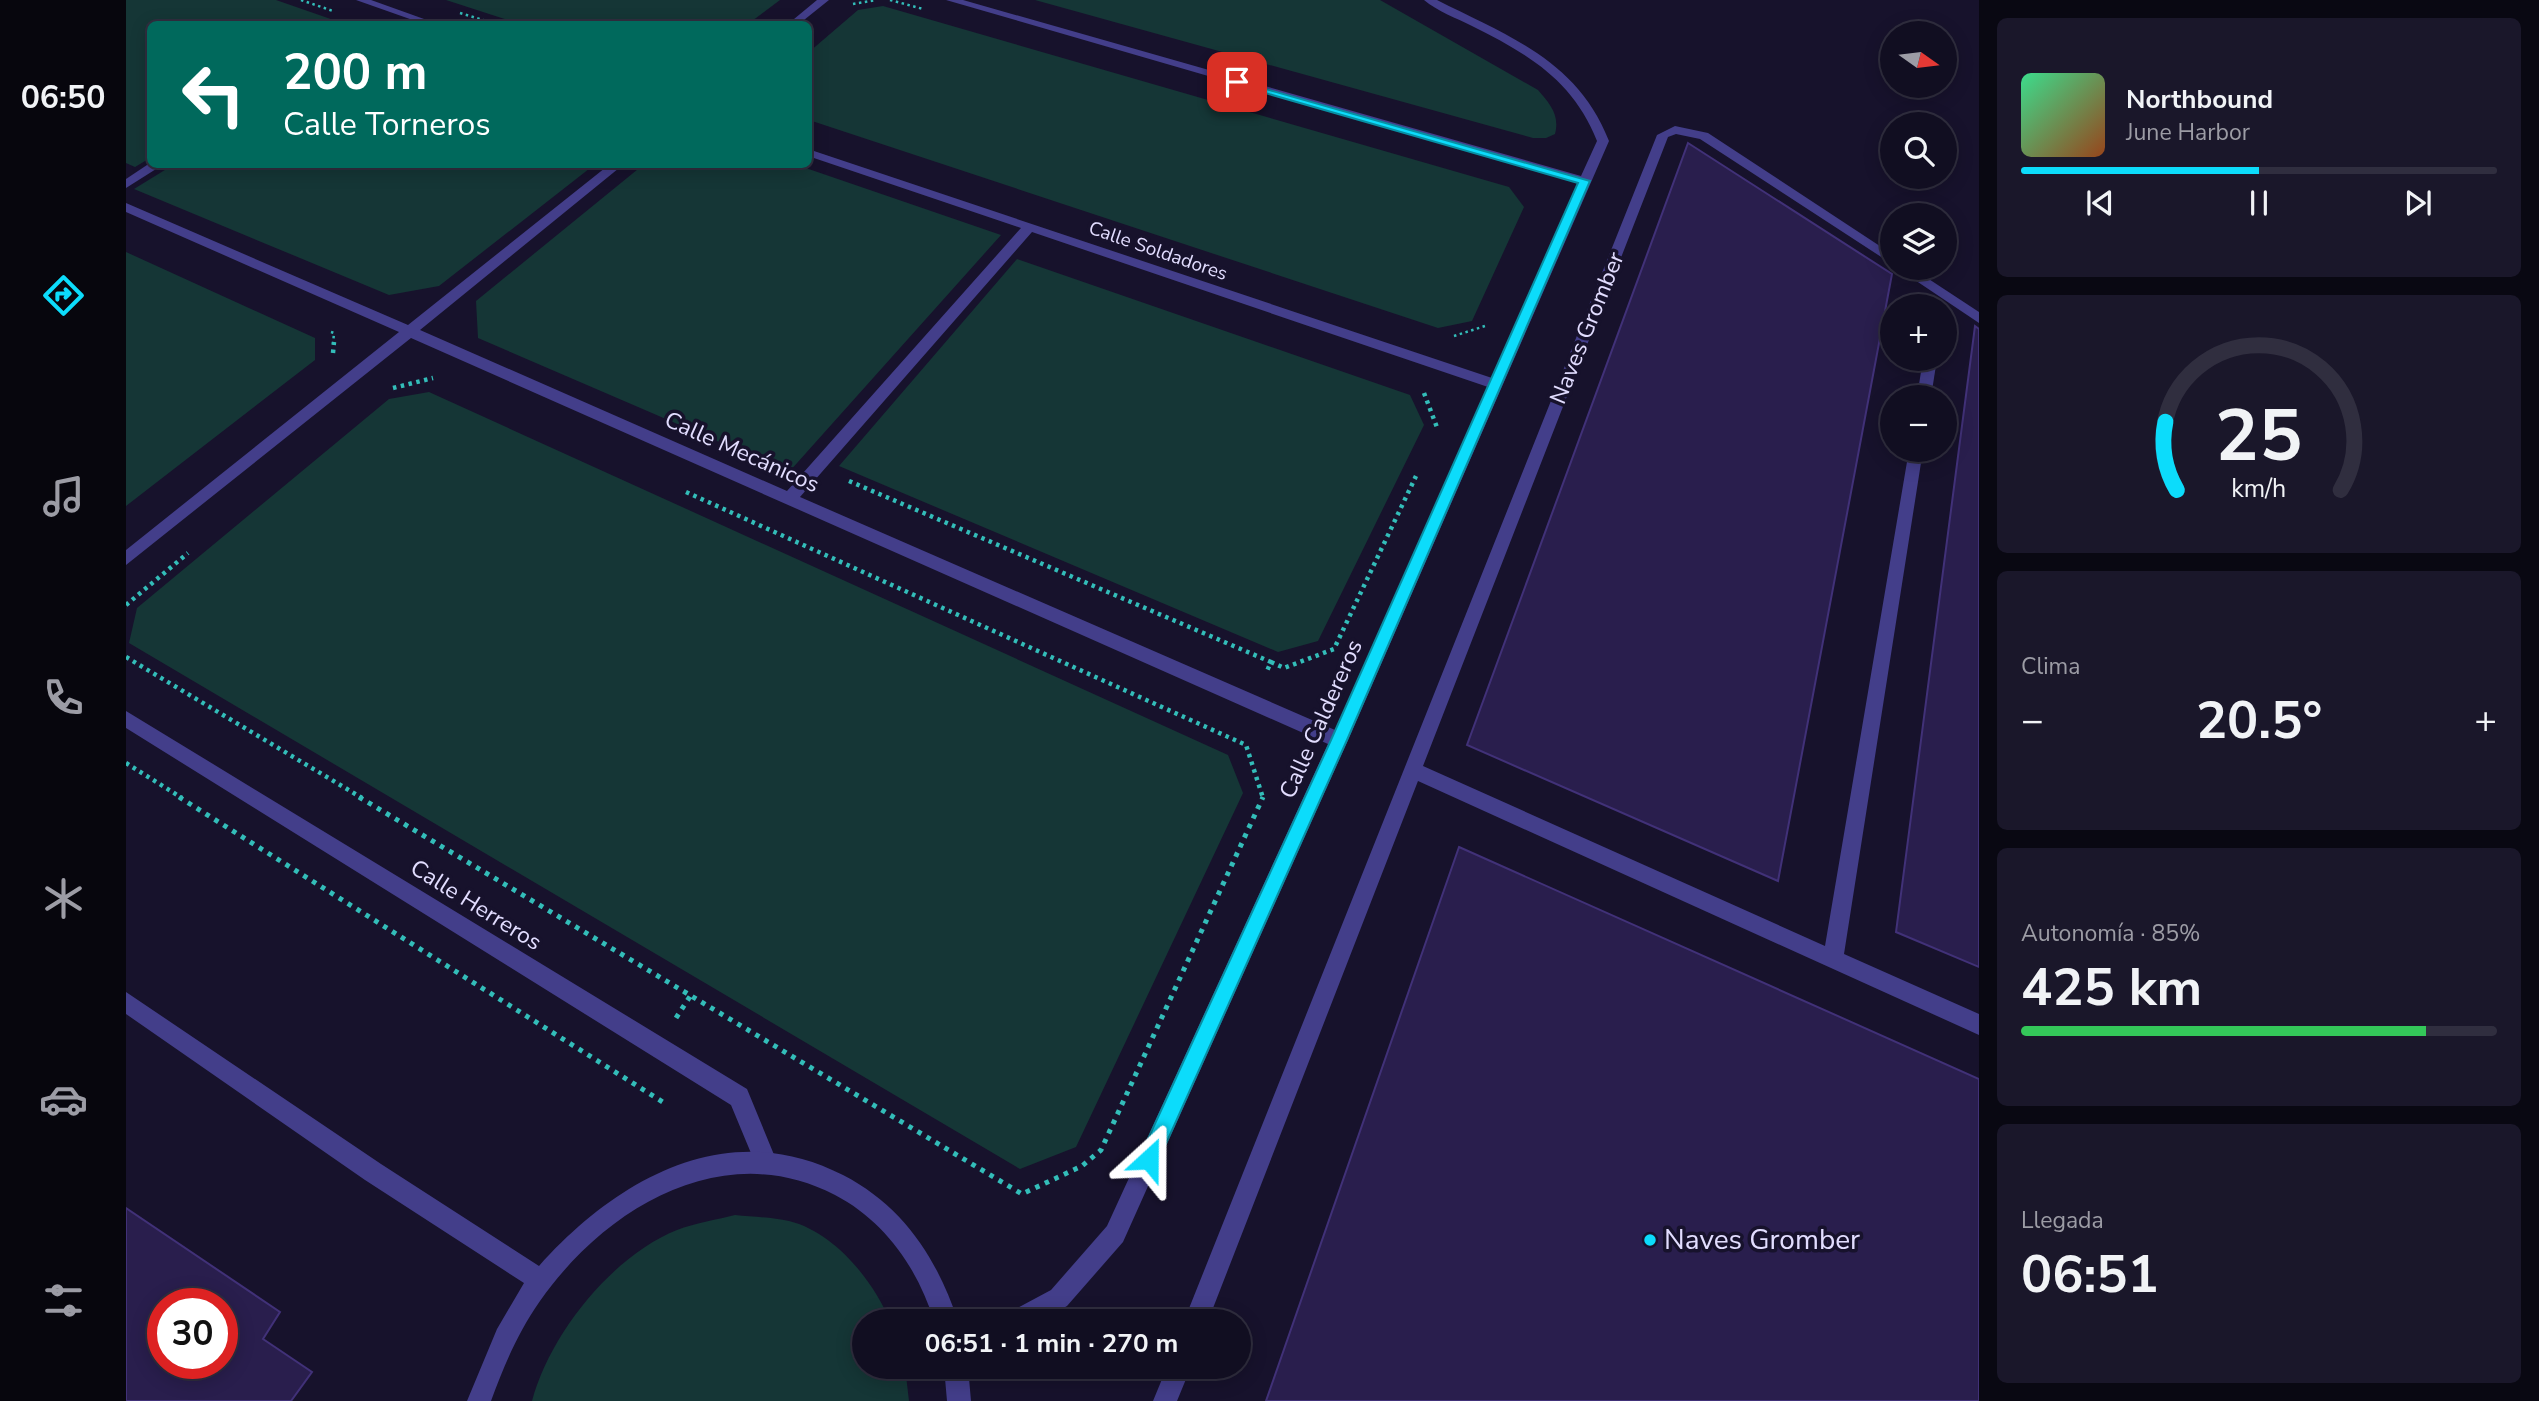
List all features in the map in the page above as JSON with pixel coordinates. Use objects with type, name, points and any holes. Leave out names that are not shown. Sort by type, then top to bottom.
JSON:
[{"type":"street","points":[[361,0],[424,21]]},
{"type":"street","points":[[797,21],[824,0]]},
{"type":"street","points":[[951,0],[1584,181]]},
{"type":"street","name":"Calle Caldereros","points":[[1038,1309],[1059,1298],[1115,1234],[1339,740],[1603,141],[1598,121],[1585,100],[1562,76],[1537,58],[1429,0]]},
{"type":"street","points":[[390,21],[402,14]]},
{"type":"street","name":"Naves Gromber","points":[[1201,1309],[1663,135],[1675,131],[1704,136],[1880,252]]},
{"type":"street","name":"Calle Soldadores","points":[[812,153],[1495,384]]},
{"type":"street","points":[[126,184],[152,168]]},
{"type":"street","points":[[126,559],[613,168]]},
{"type":"street","name":"Calle Mecánicos","points":[[126,207],[1339,740]]},
{"type":"street","points":[[790,498],[1028,227]]},
{"type":"street","points":[[1917,280],[1933,294]]},
{"type":"street","points":[[1957,308],[1979,318]]},
{"type":"street","points":[[1833,961],[1914,462]]},
{"type":"street","name":"Calle Herreros","points":[[126,719],[739,1097],[765,1162]]},
{"type":"street","points":[[1412,770],[1979,1025]]},
{"type":"street","points":[[126,1002],[373,1172],[540,1280]]},
{"type":"street","points":[[479,1401],[492,1365],[514,1320],[540,1280],[573,1243],[609,1212],[648,1188],[686,1171],[726,1163],[765,1162],[803,1168],[839,1182],[871,1204],[900,1232],[924,1268],[941,1309]]},
{"type":"street","points":[[957,1379],[960,1401]]},
{"type":"street","points":[[1165,1401],[1174,1379]]},
{"type":"path","points":[[1443,339],[1485,327],[1490,315]]},
{"type":"path","points":[[326,329],[334,333],[333,359]]},
{"type":"path","points":[[385,390],[433,378],[439,381]]},
{"type":"path","points":[[1423,389],[1439,429],[1433,441]]},
{"type":"path","points":[[1271,662],[1284,668],[1334,649],[1421,465]]},
{"type":"path","points":[[126,657],[1022,1194],[1082,1166],[1101,1150],[1264,800],[1246,745],[673,486]]},
{"type":"path","points":[[127,604],[192,550]]},
{"type":"path","points":[[126,763],[666,1104]]},
{"type":"green space","points":[[126,0],[276,0],[336,21],[147,21],[147,160],[135,167],[126,163]]},
{"type":"green space","points":[[446,0],[780,0],[752,21],[511,21]]},
{"type":"green space","points":[[1035,0],[1380,0],[1538,90],[1555,115],[1555,134],[1546,138],[1533,138]]},
{"type":"green space","points":[[883,6],[1509,187],[1524,207],[1472,321],[1438,328],[812,121],[812,49],[858,10]]},
{"type":"green space","points":[[168,168],[590,168],[439,286],[389,295],[134,189]]},
{"type":"green space","points":[[639,168],[806,168],[1001,235],[789,472],[478,338],[476,301]]},
{"type":"green space","points":[[126,252],[315,338],[315,360],[126,506]]},
{"type":"green space","points":[[1017,259],[1410,395],[1424,425],[1318,641],[1278,652],[839,466]]},
{"type":"green space","points":[[429,392],[1228,755],[1243,793],[1076,1147],[1020,1169],[129,643],[137,608],[389,399]]},
{"type":"green space","points":[[735,1215],[789,1221],[806,1227],[836,1247],[862,1274],[885,1309],[852,1309],[852,1379],[906,1379],[909,1401],[532,1401],[553,1350],[587,1300],[607,1278],[629,1258],[653,1242],[698,1223]]},
{"type":"building","points":[[1688,143],[1880,266],[1880,280],[1891,280],[1888,294],[1880,294],[1880,338],[1778,881],[1467,745]]},
{"type":"building","points":[[1975,326],[1979,329],[1979,967],[1896,932]]},
{"type":"building","name":"Naves Gromber","points":[[1459,847],[1979,1079],[1979,1401],[1266,1401]]},
{"type":"building","points":[[126,1208],[280,1312],[263,1339],[312,1372],[291,1401],[126,1401]]},
{"type":"place","name":"Naves Gromber","points":[[1650,1240]]},
{"type":"route","points":[[1149,1159],[1339,740],[1584,181],[1237,82]]}]
